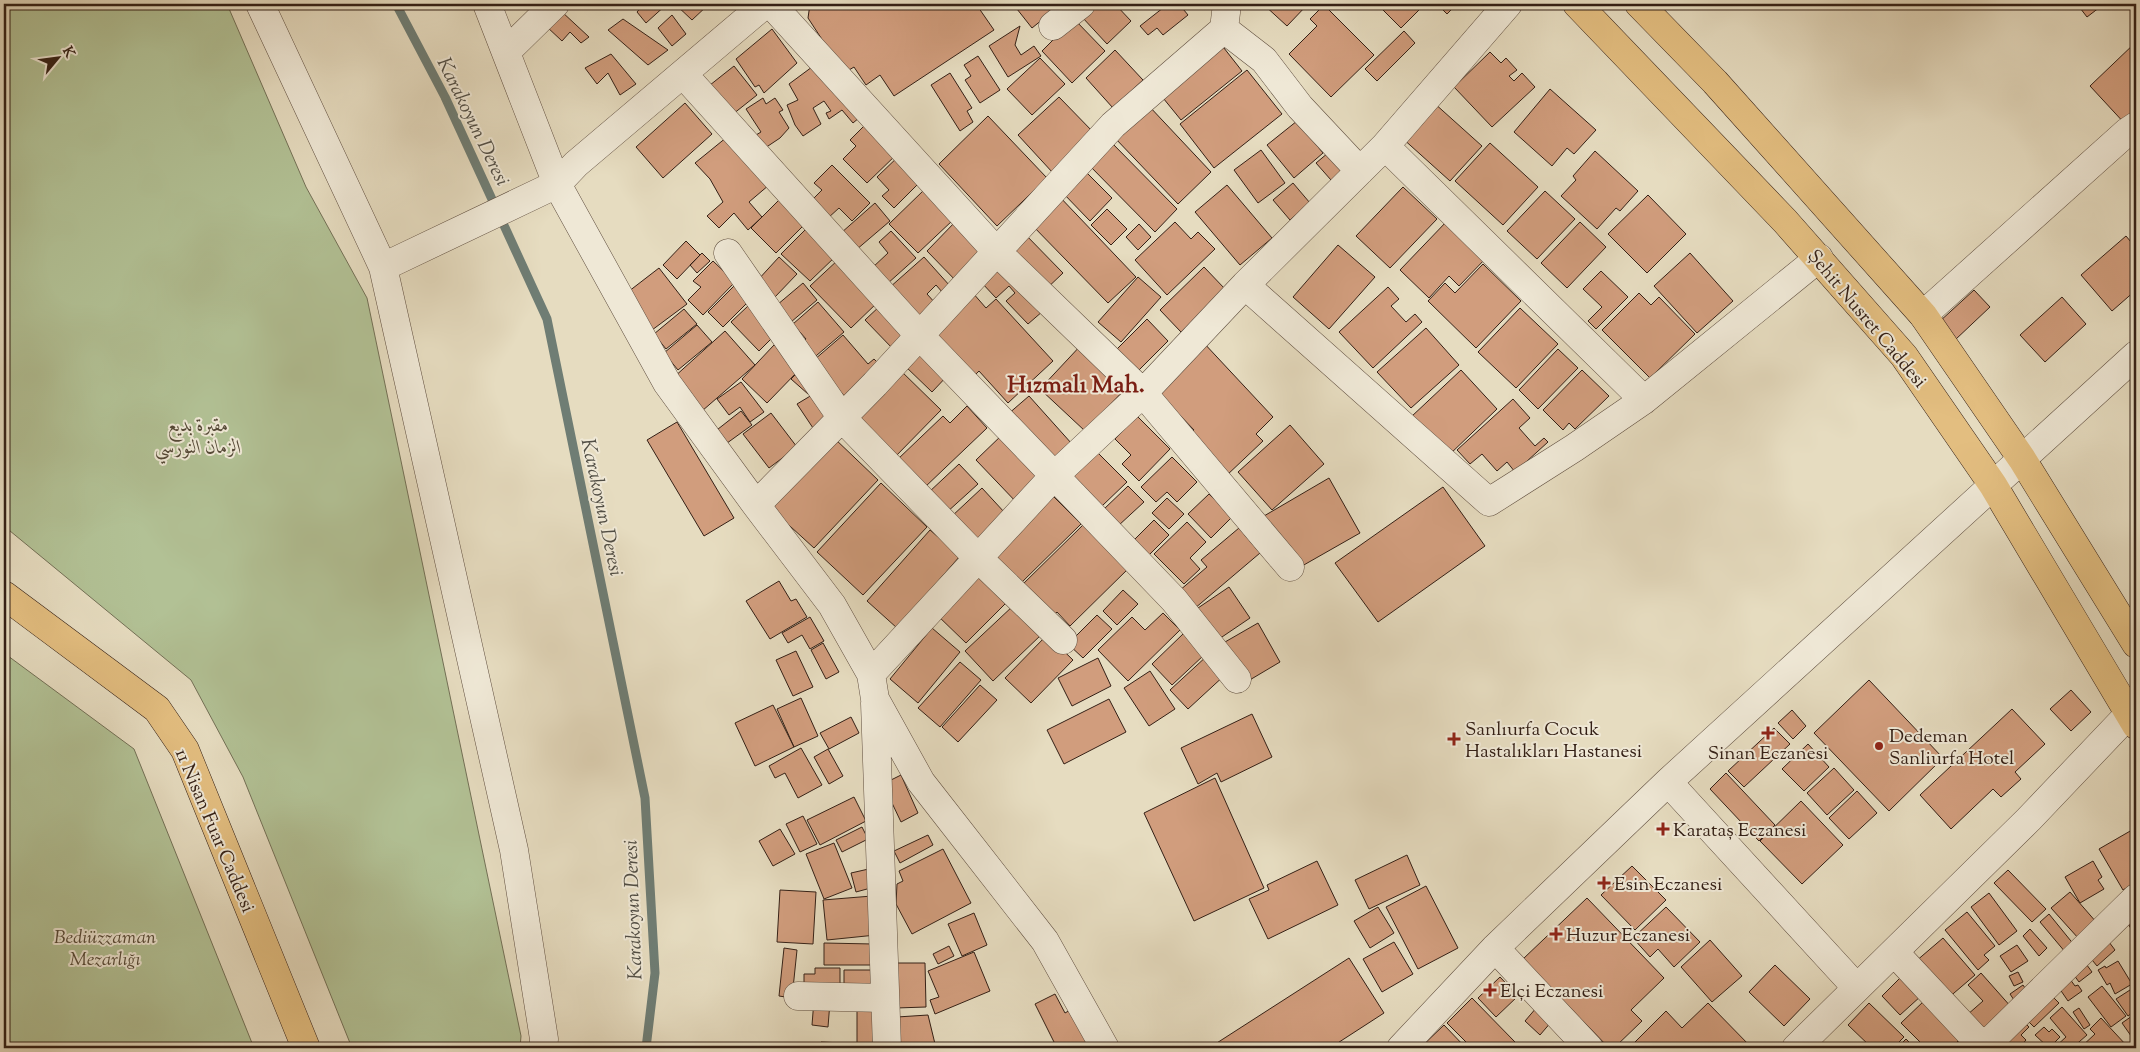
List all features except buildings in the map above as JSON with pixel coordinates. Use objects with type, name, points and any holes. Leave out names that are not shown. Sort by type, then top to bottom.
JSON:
[{"type":"main road","name":"Şehit Nusret Caddesi","points":[[1577,4],[1819,258],[1904,356],[1993,485],[2133,719]]},
{"type":"main road","name":"Şehit Nusret Caddesi","points":[[1639,4],[1715,82],[1922,315],[2022,459],[2136,644]]},
{"type":"main road","name":"11 Nisan Fuar Caddesi","points":[[4,595],[157,709],[185,750],[306,1048]]},
{"type":"street","points":[[260,4],[383,266],[514,850],[544,1039],[543,1048]]},
{"type":"street","points":[[488,4],[557,184],[667,383],[832,605],[921,782],[1045,941],[1105,1048]]},
{"type":"street","points":[[506,52],[554,4]]},
{"type":"street","points":[[383,266],[557,184],[576,164],[765,4]]},
{"type":"street","points":[[771,4],[996,251],[1143,393],[1290,567]]},
{"type":"street","points":[[1053,26],[1081,4]]},
{"type":"street","points":[[887,1048],[873,686],[977,557],[1054,476],[1143,393],[1245,284],[1385,146],[1508,4]]},
{"type":"street","points":[[756,505],[920,336],[1113,125],[1226,16],[1264,60],[1300,107],[1360,171]]},
{"type":"street","points":[[683,74],[920,336],[1174,600],[1237,679]]},
{"type":"street","points":[[1922,315],[2136,126]]},
{"type":"street","points":[[1385,146],[1644,400]]},
{"type":"street","points":[[728,253],[842,418],[977,557],[1062,640]]},
{"type":"street","points":[[1245,284],[1489,502],[1574,448],[1644,400],[1819,258]]},
{"type":"street","points":[[1401,1048],[1495,948],[1668,782],[2136,355]]},
{"type":"street","points":[[1796,1048],[1856,987],[1894,953],[2133,719]]},
{"type":"street","points":[[1668,782],[1856,987]]},
{"type":"street","points":[[1894,953],[1984,1048],[2136,898]]},
{"type":"street","points":[[1495,948],[1588,1048]]},
{"type":"street","points":[[798,996],[884,998]]},
{"type":"green space","name":"مقبرة بديع الزمان النورسي","points":[[10,4],[227,4],[306,187],[367,298],[521,1036],[520,1048],[352,1048],[243,777],[191,680],[4,526],[4,12]]},
{"type":"green space","name":"Bediüzzaman Mezarlığı","points":[[4,653],[134,749],[254,1048],[4,1048]]},
{"type":"waterway","name":"Karakoyun Deresi","points":[[396,4],[445,97],[547,319],[645,798],[655,973],[646,1048]]},
{"type":"place","name":"Sinan Eczanesi","points":[[1768,733]]},
{"type":"place","name":"Sanlıurfa Cocuk Hastalıkları Hastanesi","points":[[1454,739]]},
{"type":"place","name":"Dedeman Sanliurfa Hotel","points":[[1879,746]]},
{"type":"place","name":"Karataş Eczanesi","points":[[1663,829]]},
{"type":"place","name":"Esin Eczanesi","points":[[1604,883]]},
{"type":"place","name":"Huzur Eczanesi","points":[[1556,934]]},
{"type":"place","name":"Elçi Eczanesi","points":[[1490,990]]},
{"type":"district","name":"Hızmalı Mah.","points":[[1076,384]]}]
